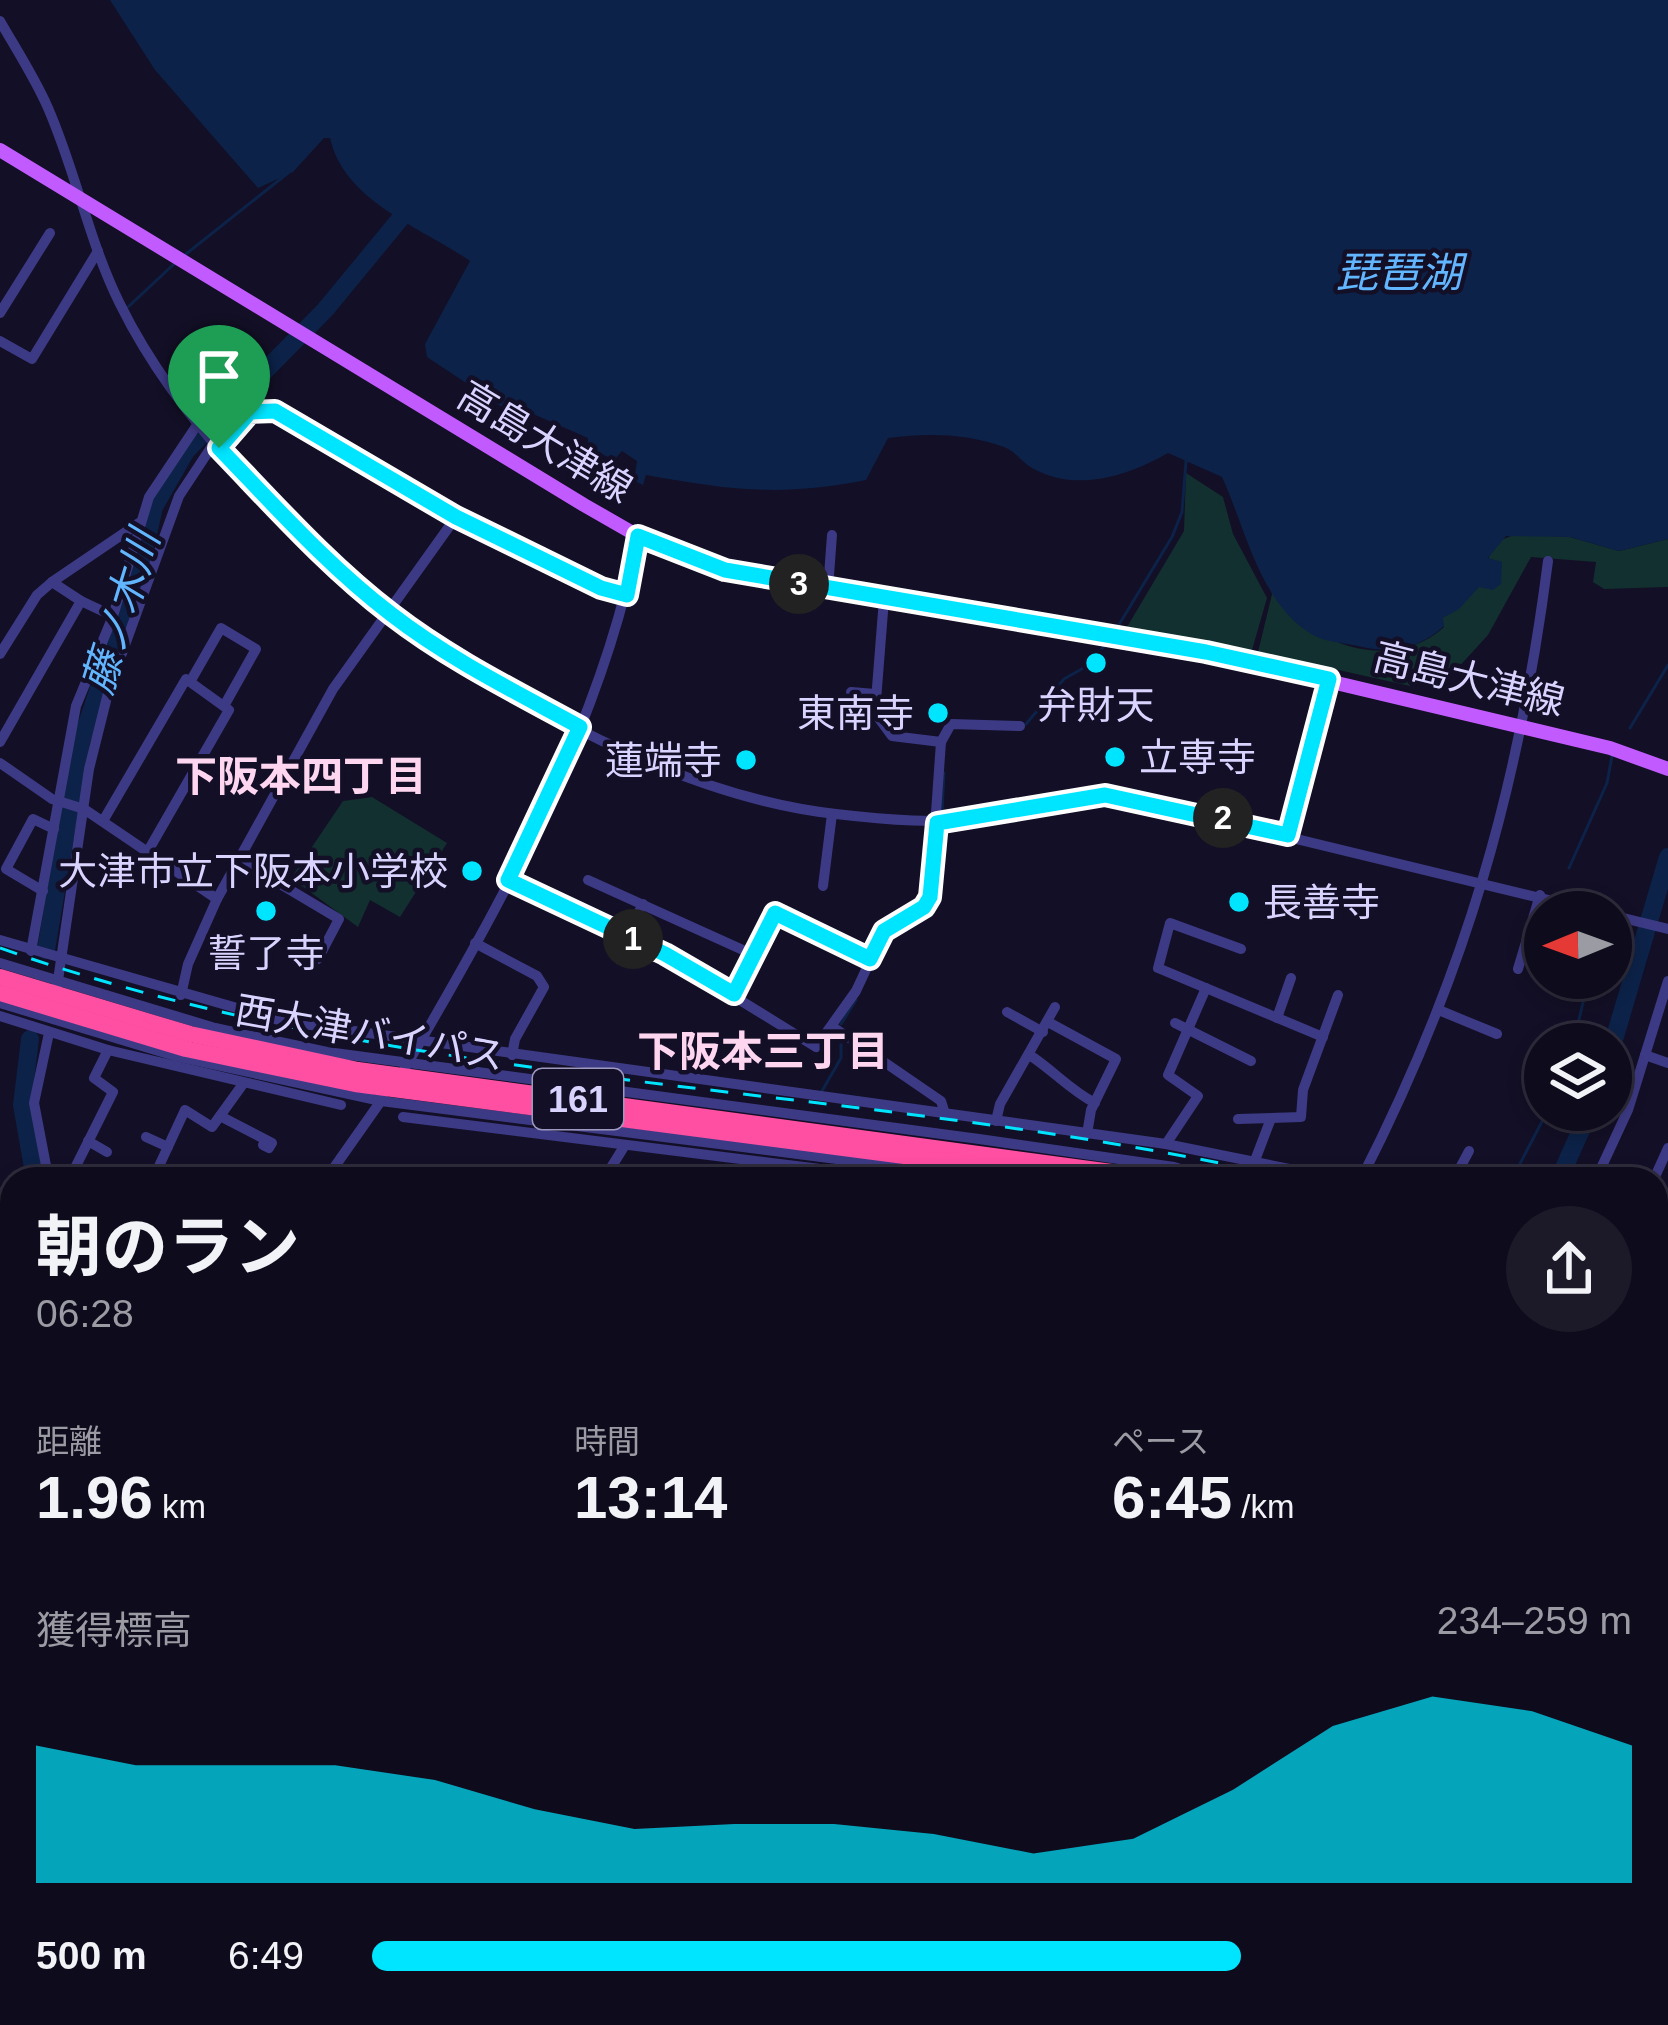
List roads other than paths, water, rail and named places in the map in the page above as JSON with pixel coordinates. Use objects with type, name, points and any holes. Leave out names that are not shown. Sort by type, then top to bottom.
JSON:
[{"type":"highway","name":"西大津バイパス","points":[[9,972],[190,1034],[358,1070],[1075,1167]]},
{"type":"highway","name":"西大津バイパス","points":[[1,1005],[355,1084],[987,1167]]},
{"type":"main road","points":[[0,150],[82,200]]},
{"type":"main road","name":"高島大津線","points":[[82,200],[638,536],[725,570],[1184,648],[1522,726],[1668,769]]},
{"type":"street","points":[[0,22],[47,106],[98,251],[133,328],[198,427],[314,547],[387,612],[443,651],[580,727],[724,789],[832,814],[937,823],[1105,795],[1526,891]]},
{"type":"street","points":[[0,313],[44,236]]},
{"type":"street","points":[[0,340],[32,359],[98,251]]},
{"type":"street","points":[[46,1167],[34,1103],[55,1028],[82,808],[110,689],[170,517],[192,470],[215,444],[250,412],[275,411],[456,517],[601,588],[627,595]]},
{"type":"street","points":[[198,427],[173,454],[144,508],[112,616],[76,706],[43,891],[28,950],[9,972],[1,1005],[108,1050],[340,1105]]},
{"type":"street","points":[[144,508],[170,517]]},
{"type":"street","points":[[181,995],[188,964],[217,899],[333,689],[456,517]]},
{"type":"street","points":[[0,654],[37,595],[139,523]]},
{"type":"street","points":[[828,589],[832,535]]},
{"type":"street","points":[[334,1167],[407,1065],[508,880],[580,727],[627,595],[638,536]]},
{"type":"street","points":[[1367,1167],[1442,1011],[1486,880],[1522,726],[1544,566]]},
{"type":"street","points":[[52,582],[112,616]]},
{"type":"street","points":[[884,598],[875,712],[892,736],[941,742]]},
{"type":"street","points":[[0,742],[81,601]]},
{"type":"street","points":[[190,682],[221,628],[256,649],[224,706]]},
{"type":"street","points":[[103,821],[186,679],[229,710],[148,851]]},
{"type":"street","points":[[1288,835],[1329,679]]},
{"type":"street","points":[[851,692],[875,694]]},
{"type":"street","points":[[508,880],[734,994],[816,1047],[833,1027],[884,931],[924,907],[930,897],[941,742],[951,724],[1020,726]]},
{"type":"street","points":[[0,763],[61,803],[82,808],[103,821],[217,899]]},
{"type":"street","points":[[824,886],[832,814]]},
{"type":"street","points":[[43,891],[6,869],[33,819],[54,829]]},
{"type":"street","points":[[240,860],[340,919],[318,958]]},
{"type":"street","points":[[588,880],[754,955]]},
{"type":"street","points":[[626,936],[643,904]]},
{"type":"street","points":[[734,994],[775,913],[870,959]]},
{"type":"street","points":[[1632,918],[1664,927]]},
{"type":"street","points":[[1241,949],[1170,923],[1158,968],[1323,1037]]},
{"type":"street","points":[[0,940],[282,1021],[1166,1144],[1275,1167]]},
{"type":"street","points":[[475,943],[537,976],[544,987],[515,1039],[512,1055]]},
{"type":"street","points":[[1519,969],[1524,951]]},
{"type":"street","points":[[0,963],[9,972],[215,1028],[407,1065],[1174,1167]]},
{"type":"street","points":[[1277,1018],[1292,978]]},
{"type":"street","points":[[1602,1167],[1628,1110],[1668,981]]},
{"type":"street","points":[[1166,1144],[1198,1096],[1168,1075],[1206,988]]},
{"type":"street","points":[[1238,1119],[1301,1117],[1304,1090],[1338,995]]},
{"type":"street","points":[[997,1121],[1000,1104],[1055,1007]]},
{"type":"street","points":[[1442,1011],[1497,1034]]},
{"type":"street","points":[[1007,1012],[1116,1059],[1095,1103],[1088,1134]]},
{"type":"street","points":[[1175,1023],[1251,1061]]},
{"type":"street","points":[[833,1027],[941,1101],[945,1114]]},
{"type":"street","points":[[55,1028],[173,1065]]},
{"type":"street","points":[[1093,1046],[1101,1033]]},
{"type":"street","points":[[75,1167],[113,1092],[94,1078],[108,1050]]},
{"type":"street","points":[[480,1120],[492,1052]]},
{"type":"street","points":[[1645,1055],[1668,1063]]},
{"type":"street","points":[[1031,1056],[1058,1073],[1068,1089],[1095,1103]]},
{"type":"street","points":[[199,1071],[242,1084],[381,1101],[429,1114],[867,1167]]},
{"type":"street","points":[[158,1167],[185,1110],[212,1126],[242,1084]]},
{"type":"street","points":[[809,1161],[813,1118],[824,1098]]},
{"type":"street","points":[[403,1117],[429,1114]]},
{"type":"street","points":[[220,1116],[272,1143],[269,1148],[263,1145]]},
{"type":"street","points":[[975,1167],[981,1118]]},
{"type":"street","points":[[1254,1163],[1270,1121]]},
{"type":"street","points":[[518,1125],[625,1145],[840,1167]]},
{"type":"street","points":[[146,1137],[167,1147]]},
{"type":"street","points":[[88,1141],[107,1152]]},
{"type":"street","points":[[613,1166],[625,1145]]},
{"type":"street","points":[[1460,1167],[1469,1151]]},
{"type":"water","name":"琵琶湖","points":[[110,0],[1668,0],[1668,539],[1619,551],[1570,537],[1506,536],[1488,558],[1502,562],[1501,584],[1493,590],[1479,587],[1425,640],[1404,648],[1381,649],[1323,639],[1295,621],[1279,604],[1256,564],[1222,477],[1168,453],[1119,474],[1066,479],[1032,468],[1010,450],[987,442],[917,435],[888,438],[866,480],[755,490],[646,475],[643,485],[634,481],[637,461],[622,451],[614,460],[588,447],[588,438],[524,410],[514,415],[427,357],[425,344],[470,261],[368,196],[351,180],[330,138],[324,138],[293,172],[258,188],[155,70]]},
{"type":"waterway","points":[[186,254],[288,173]]},
{"type":"waterway","name":"藤ノ木川","points":[[46,950],[81,742],[143,556],[154,507],[186,451],[325,310],[400,219],[408,199]]},
{"type":"waterway","points":[[128,307],[174,264]]},
{"type":"waterway","points":[[1117,628],[1172,537],[1182,512],[1186,461]]},
{"type":"waterway","points":[[1026,724],[1064,679],[1087,666],[1106,644]]},
{"type":"waterway","points":[[1630,728],[1668,665]]},
{"type":"waterway","points":[[1569,868],[1607,783],[1612,756]]},
{"type":"waterway","points":[[942,813],[944,773]]},
{"type":"waterway","points":[[937,873],[940,829]]},
{"type":"waterway","points":[[1619,1023],[1668,857]]},
{"type":"waterway","points":[[881,948],[892,931]]},
{"type":"waterway","points":[[1578,1023],[1584,999]]},
{"type":"waterway","points":[[841,1024],[856,1000]]},
{"type":"waterway","name":"藤ノ木川","points":[[30,1039],[22,1105],[33,1167]]},
{"type":"waterway","points":[[822,1091],[841,1058],[841,1043]]},
{"type":"waterway","points":[[1518,1167],[1537,1131]]},
{"type":"waterway","points":[[1564,1167],[1581,1131]]},
{"type":"railway","points":[[0,948],[158,996],[318,1032],[480,1060],[970,1122],[1234,1167]]},
{"type":"place","name":"弁財天","points":[[1096,663]]},
{"type":"place","name":"東南寺","points":[[938,713]]},
{"type":"place","name":"立専寺","points":[[1115,757]]},
{"type":"place","name":"蓮端寺","points":[[746,760]]},
{"type":"place","name":"大津市立下阪本小学校","points":[[472,871]]},
{"type":"place","name":"長善寺","points":[[1239,902]]},
{"type":"place","name":"誓了寺","points":[[266,911]]},
{"type":"district","name":"下阪本四丁目","points":[[301,776]]},
{"type":"district","name":"下阪本三丁目","points":[[763,1051]]}]
